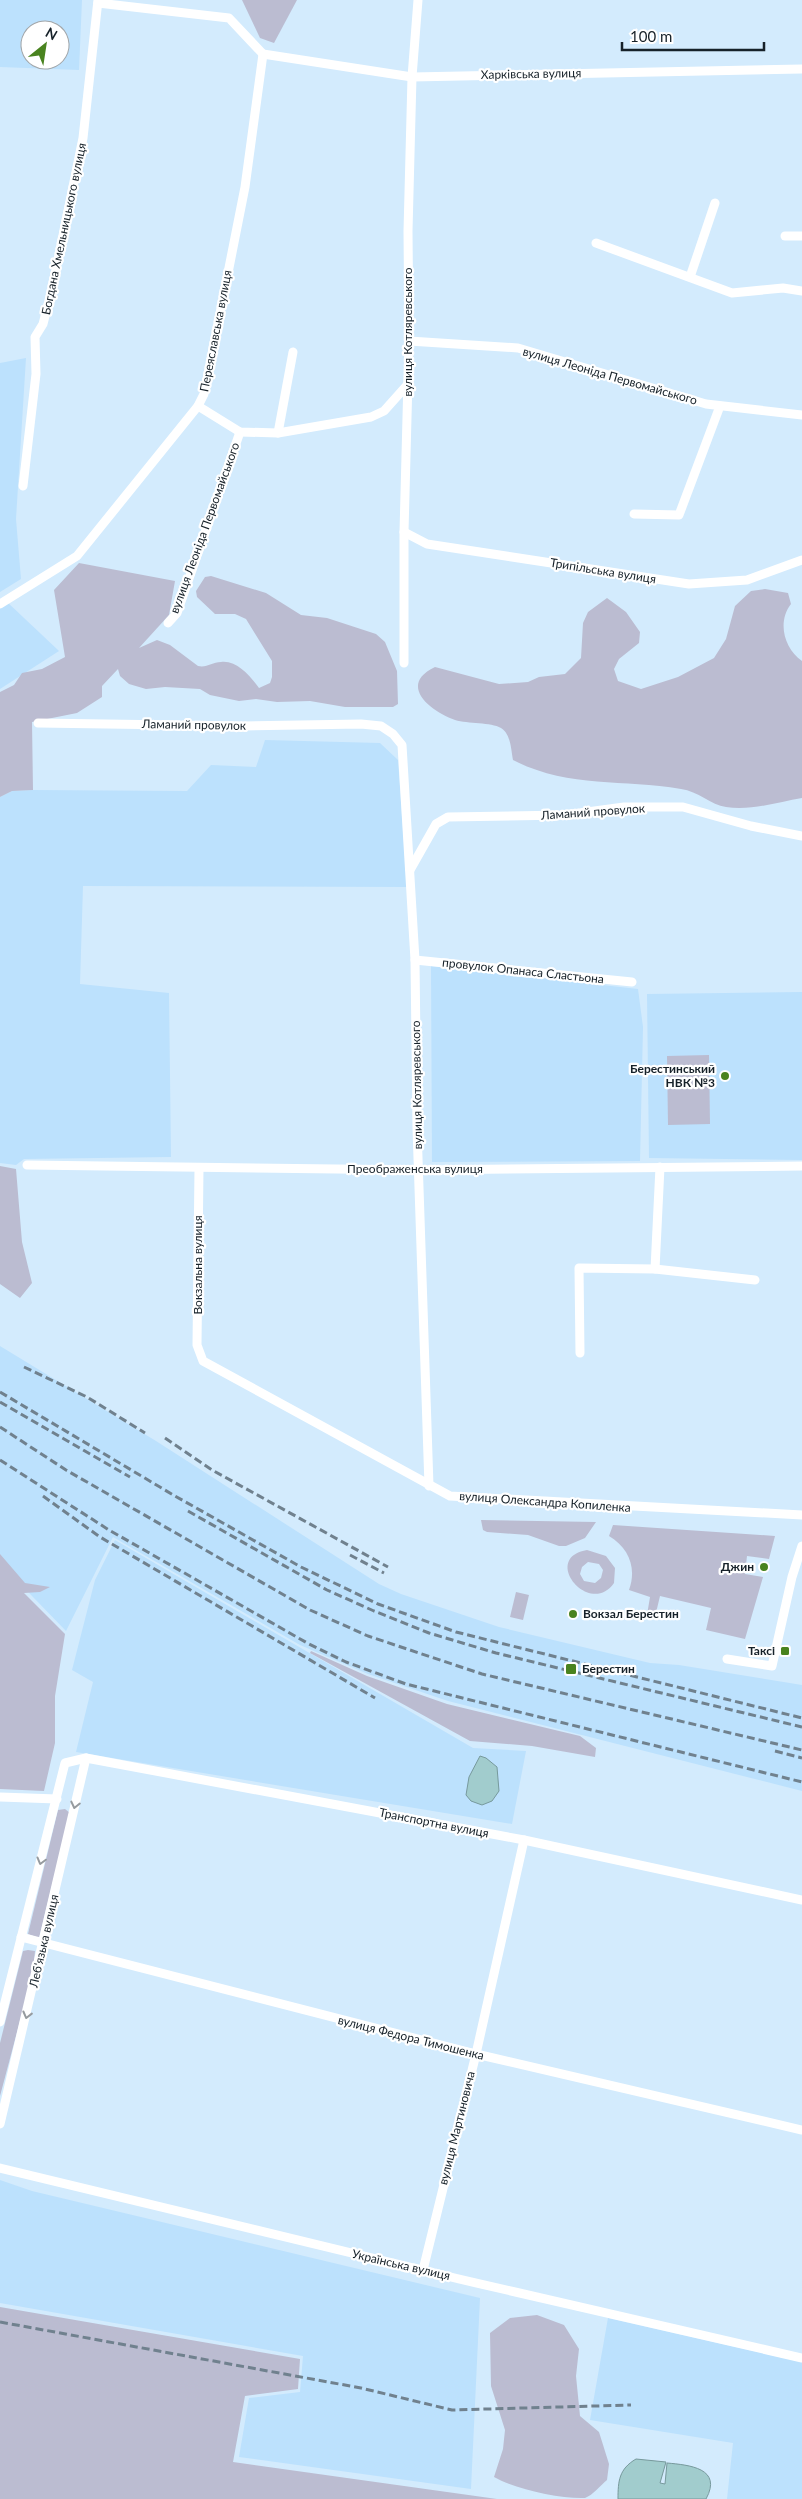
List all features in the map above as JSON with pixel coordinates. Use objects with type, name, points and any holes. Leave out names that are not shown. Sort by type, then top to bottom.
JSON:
[{"type":"street","name":"вулиця Котляревського","points":[[404,663],[404,532],[409,383],[408,231],[412,77],[418,0]]},
{"type":"street","points":[[98,1],[229,18],[262,54]]},
{"type":"street","name":"Богдана Хмельницького вулиця","points":[[23,486],[36,374],[35,337],[43,324],[52,289],[83,138],[98,1]]},
{"type":"street","name":"Харківська вулиця","points":[[262,54],[412,77],[802,69]]},
{"type":"street","name":"Переяславська вулиця","points":[[0,604],[77,556],[198,406],[204,394],[245,186],[262,54]]},
{"type":"street","points":[[690,277],[715,203]]},
{"type":"street","points":[[785,236],[802,236]]},
{"type":"street","points":[[596,243],[732,293],[783,288],[802,291]]},
{"type":"street","name":"вулиця Леоніда Первомайського","points":[[409,341],[518,348],[720,406],[802,415]]},
{"type":"street","points":[[278,433],[293,352]]},
{"type":"street","name":"вулиця Леоніда Первомайського","points":[[198,406],[240,432],[278,433],[371,417],[384,411],[409,383]]},
{"type":"street","points":[[634,514],[679,515],[720,406]]},
{"type":"street","name":"вулиця Леоніда Первомайського","points":[[168,623],[177,612],[240,432]]},
{"type":"street","name":"Трипільська вулиця","points":[[404,532],[427,544],[689,584],[747,580],[802,560]]},
{"type":"street","name":"Ламаний провулок","points":[[38,723],[243,726],[361,724],[382,726],[393,734],[402,745]]},
{"type":"street","name":"вулиця Котляревського","points":[[402,745],[415,960],[419,1170],[429,1486]]},
{"type":"street","name":"Ламаний провулок","points":[[410,870],[436,824],[448,817],[565,816],[624,807],[683,807],[751,826],[802,836]]},
{"type":"street","name":"провулок Опанаса Сластьона","points":[[415,960],[632,982]]},
{"type":"street","name":"Преображенська вулиця","points":[[27,1165],[419,1170],[802,1166]]},
{"type":"street","name":"Вокзальна вулиця","points":[[199,1168],[197,1345],[203,1361]]},
{"type":"street","points":[[655,1269],[660,1168]]},
{"type":"street","points":[[580,1353],[578,1268],[655,1269],[755,1280]]},
{"type":"street","name":"вулиця Олександра Копиленка","points":[[203,1361],[450,1496],[601,1506],[802,1515]]},
{"type":"street","points":[[727,1659],[772,1666],[792,1577],[802,1546]]},
{"type":"street","name":"Транспортна вулиця","points":[[65,1763],[86,1758],[524,1840],[802,1900]]},
{"type":"street","name":"Леб'язька вулиця","points":[[0,2124],[86,1758]]},
{"type":"street","name":"Леб'язька вулиця","points":[[0,2022],[58,1799],[65,1763]]},
{"type":"street","points":[[0,1797],[58,1799]]},
{"type":"street","name":"вулиця Мартиновича","points":[[423,2270],[476,2054],[524,1840]]},
{"type":"street","name":"вулиця Федора Тимошенка","points":[[21,1937],[476,2054],[802,2130]]},
{"type":"street","name":"Українська вулиця","points":[[0,2168],[423,2270],[802,2358]]},
{"type":"shaded area","points":[[0,0],[82,0],[79,70],[70,70],[70,20],[20,20],[20,68],[0,67]]},
{"type":"shaded area","points":[[242,0],[297,0],[274,43],[260,38]]},
{"type":"shaded area","points":[[26,358],[16,519],[21,579],[0,592],[0,363]]},
{"type":"shaded area","points":[[79,563],[175,581],[169,615],[139,648],[157,640],[170,645],[198,666],[227,662],[238,666],[259,688],[270,683],[272,661],[246,619],[235,614],[215,614],[197,597],[196,591],[205,577],[211,576],[266,593],[301,615],[327,618],[376,634],[385,642],[397,671],[398,704],[393,707],[345,707],[310,701],[277,702],[256,699],[239,701],[210,695],[200,689],[165,687],[146,689],[129,684],[120,676],[118,669],[102,686],[102,697],[77,713],[32,722],[33,790],[12,791],[0,797],[0,692],[14,685],[22,673],[42,669],[65,657],[54,590]]},
{"type":"shaded area","points":[[765,589],[788,593],[791,604],[784,619],[785,634],[791,649],[802,661],[802,798],[755,807],[735,808],[720,806],[687,790],[574,779],[554,775],[533,769],[513,760],[509,738],[501,728],[455,720],[446,716],[428,704],[418,690],[419,682],[424,674],[435,667],[499,684],[528,682],[539,677],[565,674],[581,658],[583,623],[588,612],[607,598],[626,612],[640,632],[639,643],[619,659],[614,669],[618,681],[641,689],[678,677],[714,658],[726,639],[735,606],[751,591]]},
{"type":"shaded area","points":[[6,601],[59,651],[0,689],[0,604]]},
{"type":"shaded area","points":[[265,740],[380,743],[398,760],[407,887],[83,886],[80,984],[169,993],[171,1157],[24,1159],[16,1165],[0,1163],[0,797],[12,791],[33,790],[187,791],[211,765],[256,767]]},
{"type":"shaded area","points":[[431,966],[638,989],[643,1027],[640,1161],[432,1162]]},
{"type":"shaded area","name":"Берестинський НВК №3","points":[[802,992],[802,1160],[649,1158],[647,994]]},
{"type":"shaded area","points":[[709,1055],[710,1124],[668,1125],[667,1056]]},
{"type":"shaded area","points":[[0,1166],[16,1169],[22,1242],[32,1283],[20,1298],[0,1284]]},
{"type":"shaded area","points":[[0,1346],[156,1441],[379,1584],[401,1594],[499,1627],[650,1663],[679,1665],[802,1685],[802,1791],[448,1701],[368,1674],[300,1645],[113,1537],[66,1631],[0,1563]]},
{"type":"shaded area","points":[[481,1520],[596,1522],[585,1538],[566,1546],[559,1546],[528,1535],[487,1532],[483,1530]]},
{"type":"shaded area","points":[[613,1525],[775,1536],[769,1559],[747,1556],[745,1574],[763,1577],[745,1639],[706,1630],[711,1608],[660,1596],[655,1617],[647,1615],[650,1597],[629,1590],[632,1574],[630,1559],[622,1546],[609,1536]]},
{"type":"shaded area","points":[[115,1540],[473,1748],[526,1751],[512,1824],[76,1752],[93,1682],[72,1670],[95,1580]]},
{"type":"shaded area","points":[[587,1550],[606,1556],[615,1568],[614,1583],[604,1592],[593,1594],[583,1590],[574,1583],[569,1573],[568,1563],[574,1555]],"holes":[[[588,1562],[599,1564],[603,1570],[601,1578],[595,1583],[584,1581],[580,1574],[582,1567]]]},
{"type":"shaded area","points":[[0,1554],[25,1583],[50,1587],[40,1592],[24,1593],[65,1634],[55,1696],[55,1743],[44,1791],[0,1789]]},
{"type":"shaded area","points":[[516,1592],[529,1595],[523,1620],[510,1617]]},
{"type":"shaded area","points":[[311,1651],[367,1676],[447,1704],[580,1736],[596,1748],[595,1757],[532,1746],[470,1741],[310,1653]]},
{"type":"shaded area","points":[[480,1756],[486,1758],[497,1767],[499,1791],[492,1801],[482,1805],[471,1801],[466,1795],[469,1777]]},
{"type":"shaded area","points":[[65,1809],[70,1813],[39,1938],[28,1934],[58,1810]]},
{"type":"shaded area","points":[[23,1951],[35,1951],[33,1972],[0,2096],[0,2043]]},
{"type":"shaded area","points":[[0,2180],[32,2191],[480,2298],[471,2489],[239,2457],[249,2398],[300,2392],[303,2356],[0,2303]]},
{"type":"shaded area","points":[[0,2307],[300,2359],[298,2389],[245,2396],[233,2462],[497,2499],[0,2499]]},
{"type":"shaded area","points":[[537,2315],[564,2325],[579,2349],[576,2376],[580,2416],[599,2432],[609,2464],[607,2480],[585,2498],[563,2497],[538,2492],[494,2477],[503,2449],[505,2430],[491,2386],[490,2333],[510,2318]]},
{"type":"shaded area","points":[[608,2318],[802,2362],[802,2499],[727,2499],[733,2443],[590,2420]]},
{"type":"shaded area","points":[[636,2459],[666,2462],[660,2483],[665,2484],[667,2463],[685,2465],[701,2470],[710,2481],[710,2489],[706,2499],[618,2499],[618,2487],[623,2471]]},
{"type":"railway","points":[[24,1367],[87,1397],[145,1433]]},
{"type":"railway","points":[[0,1392],[175,1496],[301,1567],[378,1604],[456,1632],[802,1718]]},
{"type":"railway","points":[[0,1402],[130,1477]]},
{"type":"railway","points":[[0,1427],[66,1470],[310,1610],[368,1636],[482,1674],[802,1750]]},
{"type":"railway","points":[[165,1438],[212,1470],[388,1567]]},
{"type":"railway","points":[[0,1460],[109,1530],[309,1644],[346,1662],[406,1684],[802,1782]]},
{"type":"railway","points":[[43,1496],[100,1537],[375,1698]]},
{"type":"railway","points":[[188,1511],[327,1590],[429,1633],[496,1653],[802,1727]]},
{"type":"railway","points":[[350,1555],[384,1573]]},
{"type":"railway","points":[[775,1751],[802,1758]]},
{"type":"railway","points":[[0,2322],[361,2388],[452,2410],[631,2405]]},
{"type":"place","name":"Берестинський НВК №3","points":[[725,1076]]},
{"type":"place","name":"Джин","points":[[764,1567]]},
{"type":"place","name":"Вокзал Берестин","points":[[573,1614]]},
{"type":"place","name":"Таксі","points":[[785,1651]]},
{"type":"place","name":"Берестин","points":[[571,1669]]}]
